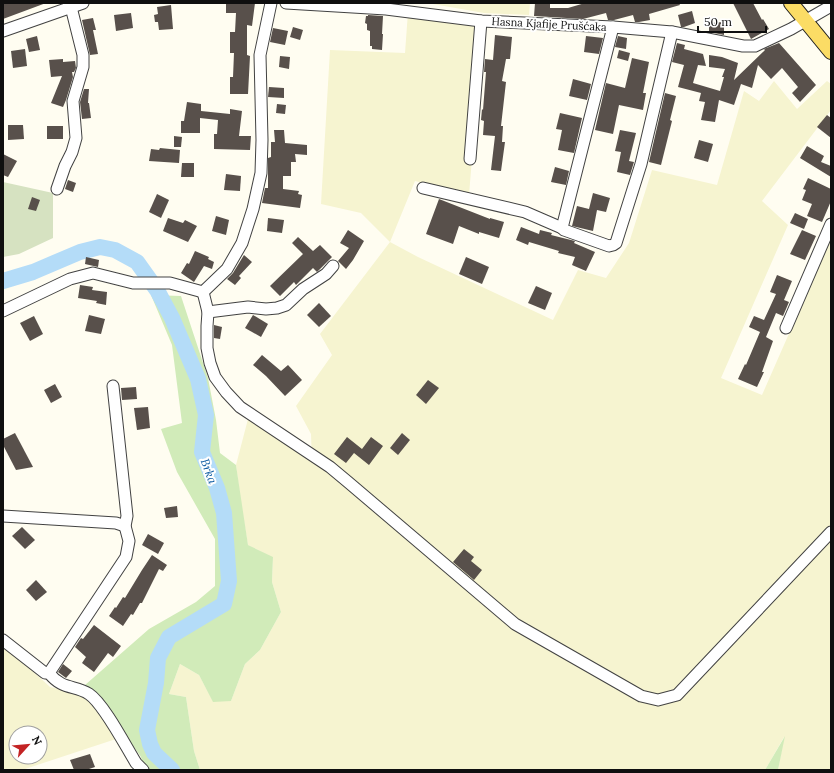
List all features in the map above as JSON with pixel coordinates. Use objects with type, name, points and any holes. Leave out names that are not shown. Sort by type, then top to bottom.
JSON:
[{"type":"main road","points":[[791,3],[831,52]]},
{"type":"street","points":[[3,31],[83,3]]},
{"type":"street","points":[[203,292],[227,269],[242,243],[253,209],[261,173],[262,140],[260,55],[271,3]]},
{"type":"street","name":"Hasna Kjafije Prušćaka","points":[[286,3],[386,9],[481,21],[613,27],[672,32],[743,46],[755,46],[831,6]]},
{"type":"street","points":[[57,189],[76,138],[73,101],[84,67],[83,55],[71,8]]},
{"type":"street","points":[[470,159],[481,21]]},
{"type":"street","points":[[562,228],[613,27]]},
{"type":"street","points":[[423,188],[525,212],[564,230],[609,246],[613,245],[616,243],[641,164],[672,32]]},
{"type":"street","points":[[786,328],[831,224]]},
{"type":"street","points":[[208,312],[248,307],[266,309],[286,305],[303,289],[326,274],[333,266]]},
{"type":"street","points":[[3,311],[70,278],[94,273],[133,284],[170,283],[203,292]]},
{"type":"street","points":[[203,292],[208,312],[206,326],[207,348],[210,363],[215,377],[240,407],[342,477],[516,624],[641,696],[658,700],[677,695],[831,532]]},
{"type":"street","points":[[49,673],[126,557],[129,541],[125,526],[127,516],[113,386]]},
{"type":"street","points":[[3,516],[116,523],[125,526]]},
{"type":"street","points":[[3,640],[45,672],[49,673],[59,683],[88,694],[94,698],[102,708],[136,763],[143,770]]},
{"type":"shaded area","points":[[427,3],[530,3],[529,15],[484,13]]},
{"type":"shaded area","points":[[408,12],[483,23],[469,195],[415,181],[390,242],[361,213],[321,204],[330,50],[405,53]]},
{"type":"shaded area","points":[[774,81],[797,109],[827,81],[831,84],[831,110],[762,201],[788,225],[721,378],[762,395],[831,238],[831,770],[778,770],[784,737],[765,770],[200,770],[194,751],[186,697],[169,694],[180,664],[199,675],[213,701],[231,701],[245,664],[260,650],[281,612],[272,582],[273,558],[248,545],[236,465],[248,419],[312,462],[311,434],[296,406],[332,355],[320,334],[390,242],[418,257],[553,320],[578,270],[606,278],[629,243],[652,170],[717,185],[744,91],[759,101]]},
{"type":"shaded area","points":[[3,644],[50,687],[83,694],[93,703],[116,739],[48,761],[48,725],[8,725],[8,765],[37,765],[22,770],[3,770]]},
{"type":"green space","points":[[3,182],[53,193],[53,238],[19,254],[3,257]]},
{"type":"green space","points":[[151,295],[181,296],[208,378],[216,420],[220,453],[236,465],[248,545],[273,557],[272,582],[281,612],[260,650],[245,664],[231,701],[213,702],[199,675],[180,664],[169,694],[186,697],[194,751],[200,770],[144,770],[141,757],[94,691],[85,685],[149,629],[196,602],[215,586],[215,539],[177,472],[161,429],[182,423],[172,345]]},
{"type":"green space","points":[[785,736],[778,770],[765,770]]},
{"type":"building","points":[[3,3],[46,3],[3,19]]},
{"type":"building","points":[[226,3],[255,3],[252,26],[247,25],[247,55],[250,56],[248,94],[230,94],[230,77],[233,77],[234,53],[230,53],[230,32],[235,32],[236,13],[226,13]]},
{"type":"building","points":[[535,3],[550,4],[550,8],[568,8],[585,3],[679,3],[680,5],[649,14],[650,20],[635,22],[633,15],[608,20],[606,13],[583,19],[534,16]]},
{"type":"building","points":[[733,3],[753,3],[762,20],[763,19],[769,29],[751,39]]},
{"type":"building","points":[[171,5],[173,29],[159,30],[158,22],[155,22],[154,15],[158,14],[157,7]]},
{"type":"building","points":[[692,11],[695,23],[681,27],[678,15]]},
{"type":"building","points":[[131,13],[133,28],[116,31],[114,15]]},
{"type":"building","points":[[366,16],[383,16],[382,50],[372,49],[372,46],[370,46],[370,31],[367,30],[367,24],[365,23]]},
{"type":"building","points":[[93,18],[96,30],[93,30],[98,54],[90,55],[82,20]]},
{"type":"building","points":[[724,22],[724,35],[709,32],[709,23]]},
{"type":"building","points":[[293,27],[303,30],[300,40],[290,37]]},
{"type":"building","points":[[273,28],[288,31],[285,45],[270,42]]},
{"type":"building","points":[[495,35],[512,37],[510,59],[506,59],[502,81],[506,82],[501,126],[503,126],[502,142],[505,142],[501,171],[491,170],[495,136],[483,135],[484,121],[481,120],[486,72],[484,72],[485,59],[493,60]]},
{"type":"building","points":[[37,36],[40,50],[29,52],[26,39]]},
{"type":"building","points":[[586,36],[603,38],[599,54],[584,52]]},
{"type":"building","points":[[618,36],[627,38],[626,49],[615,47]]},
{"type":"building","points":[[677,43],[685,45],[684,49],[703,54],[706,66],[698,65],[693,83],[720,91],[725,69],[709,67],[709,55],[722,57],[738,63],[734,80],[765,50],[764,49],[779,43],[816,85],[800,102],[792,93],[798,87],[782,68],[771,79],[758,65],[752,88],[741,84],[734,105],[719,100],[715,122],[701,120],[705,102],[699,101],[701,93],[678,87],[684,65],[672,62]]},
{"type":"building","points":[[25,49],[27,66],[13,68],[11,51]]},
{"type":"building","points":[[619,50],[630,53],[628,61],[617,58]]},
{"type":"building","points":[[280,56],[290,57],[289,69],[279,67]]},
{"type":"building","points":[[632,58],[649,62],[643,93],[646,93],[643,110],[619,105],[613,134],[595,130],[606,83],[625,88]]},
{"type":"building","points":[[63,59],[63,62],[75,61],[76,68],[74,72],[72,72],[73,77],[63,107],[51,103],[62,76],[51,77],[49,60]]},
{"type":"building","points":[[573,79],[591,84],[587,100],[569,96]]},
{"type":"building","points":[[269,87],[284,88],[284,98],[268,97]]},
{"type":"building","points":[[84,89],[89,89],[88,103],[91,118],[82,119],[80,102]]},
{"type":"building","points":[[665,93],[676,96],[670,120],[672,121],[661,165],[649,162]]},
{"type":"building","points":[[187,102],[201,104],[201,111],[230,114],[230,109],[242,111],[239,136],[251,136],[250,150],[214,149],[214,134],[217,134],[218,120],[200,118],[200,133],[181,133],[181,121],[184,121]]},
{"type":"building","points":[[277,104],[286,105],[285,114],[276,113]]},
{"type":"building","points":[[560,113],[582,118],[574,153],[558,150],[562,130],[556,129]]},
{"type":"building","points":[[827,115],[831,118],[831,138],[817,127]]},
{"type":"building","points":[[8,125],[23,125],[24,139],[8,140]]},
{"type":"building","points":[[47,126],[63,126],[63,139],[47,139]]},
{"type":"building","points":[[274,130],[284,130],[285,143],[307,145],[307,155],[295,154],[296,162],[291,162],[291,176],[283,176],[283,189],[299,191],[298,194],[302,195],[300,208],[262,203],[265,188],[268,188],[268,158],[271,157],[271,142],[275,142]]},
{"type":"building","points":[[620,130],[636,133],[629,161],[634,162],[630,175],[617,172],[621,152],[615,151]]},
{"type":"building","points":[[174,136],[182,137],[181,147],[174,147]]},
{"type":"building","points":[[699,140],[713,144],[708,162],[694,158]]},
{"type":"building","points":[[807,146],[824,156],[821,162],[831,166],[831,177],[800,158]]},
{"type":"building","points":[[160,148],[180,150],[179,163],[149,161],[151,149],[159,150]]},
{"type":"building","points":[[3,154],[17,161],[8,177],[3,175]]},
{"type":"building","points":[[182,163],[194,163],[194,177],[181,177]]},
{"type":"building","points":[[555,167],[569,171],[566,185],[551,182]]},
{"type":"building","points":[[226,174],[241,176],[240,191],[224,190]]},
{"type":"building","points":[[808,178],[831,189],[831,201],[822,222],[807,216],[812,204],[802,200],[806,190],[803,189]]},
{"type":"building","points":[[68,180],[76,183],[73,192],[65,189]]},
{"type":"building","points":[[593,193],[610,198],[606,212],[597,210],[593,231],[572,226],[577,206],[589,209]]},
{"type":"building","points":[[157,194],[169,200],[161,218],[149,212]]},
{"type":"building","points":[[32,197],[40,200],[36,211],[28,209]]},
{"type":"building","points":[[439,199],[490,219],[504,222],[499,238],[479,232],[479,234],[459,226],[453,244],[426,234]]},
{"type":"building","points":[[795,213],[808,219],[804,229],[790,223]]},
{"type":"building","points":[[216,216],[229,220],[226,235],[212,231]]},
{"type":"building","points":[[168,218],[183,223],[185,220],[197,226],[188,242],[163,231]]},
{"type":"building","points":[[268,218],[284,220],[282,233],[267,231]]},
{"type":"building","points":[[521,227],[539,234],[540,230],[552,233],[551,235],[575,241],[574,243],[595,252],[586,271],[572,265],[575,257],[558,253],[559,251],[529,242],[528,245],[516,240]]},
{"type":"building","points":[[348,230],[364,241],[346,269],[338,261],[349,248],[340,243]]},
{"type":"building","points":[[802,230],[816,236],[805,260],[790,254]]},
{"type":"building","points":[[298,237],[313,251],[320,245],[332,257],[317,272],[313,268],[296,285],[294,282],[280,296],[270,286],[303,254],[292,243]]},
{"type":"building","points":[[195,251],[209,257],[208,259],[214,262],[212,269],[204,266],[194,282],[181,273],[187,263],[189,264]]},
{"type":"building","points":[[244,255],[252,262],[239,276],[241,278],[235,285],[227,279],[233,273]]},
{"type":"building","points":[[86,257],[99,260],[98,267],[85,264]]},
{"type":"building","points":[[466,257],[489,267],[482,284],[459,274]]},
{"type":"building","points":[[777,275],[792,281],[784,300],[789,302],[783,316],[776,313],[766,337],[773,341],[762,372],[764,372],[757,387],[738,379],[745,364],[746,365],[760,332],[749,327],[754,316],[764,320],[776,294],[770,292]]},
{"type":"building","points":[[80,285],[93,287],[92,290],[107,292],[106,305],[96,303],[97,301],[78,298]]},
{"type":"building","points":[[536,286],[552,293],[545,310],[528,303]]},
{"type":"building","points":[[319,303],[331,316],[319,327],[307,315]]},
{"type":"building","points":[[89,315],[105,319],[101,334],[85,331]]},
{"type":"building","points":[[253,315],[268,324],[261,337],[245,328]]},
{"type":"building","points":[[34,316],[43,334],[30,341],[20,323]]},
{"type":"building","points":[[214,325],[222,327],[220,339],[214,338]]},
{"type":"building","points":[[262,355],[281,371],[288,365],[302,380],[285,396],[253,365]]},
{"type":"building","points":[[428,380],[439,388],[426,404],[416,395]]},
{"type":"building","points":[[55,384],[62,397],[51,403],[44,390]]},
{"type":"building","points":[[136,387],[137,399],[122,400],[121,388]]},
{"type":"building","points":[[148,407],[150,428],[137,430],[134,408]]},
{"type":"building","points":[[15,433],[33,467],[16,470],[3,445],[3,439]]},
{"type":"building","points":[[402,433],[410,440],[398,455],[390,448]]},
{"type":"building","points":[[347,437],[362,449],[371,437],[383,446],[369,465],[354,453],[346,463],[334,454]]},
{"type":"building","points":[[177,506],[178,517],[166,518],[164,508]]},
{"type":"building","points":[[22,527],[35,540],[25,549],[12,536]]},
{"type":"building","points":[[148,534],[164,543],[158,554],[142,545]]},
{"type":"building","points":[[464,549],[474,557],[471,561],[482,570],[474,580],[453,562]]},
{"type":"building","points":[[152,555],[167,565],[163,571],[159,569],[142,603],[140,603],[133,615],[131,614],[123,626],[109,616],[123,597],[125,598]]},
{"type":"building","points":[[36,580],[47,592],[36,601],[26,590]]},
{"type":"building","points":[[94,625],[121,646],[113,657],[108,653],[94,672],[82,663],[86,657],[75,647],[81,638],[83,639]]},
{"type":"building","points":[[63,664],[72,671],[66,678],[58,672]]},
{"type":"building","points":[[90,754],[95,767],[86,770],[74,770],[70,760]]},
{"type":"waterway","name":"Brka","points":[[3,281],[33,272],[80,252],[100,247],[115,250],[137,262],[157,290],[172,318],[198,379],[206,415],[202,452],[217,488],[224,513],[229,581],[224,604],[169,637],[158,658],[156,683],[147,730],[150,744],[154,753],[172,770]]}]
